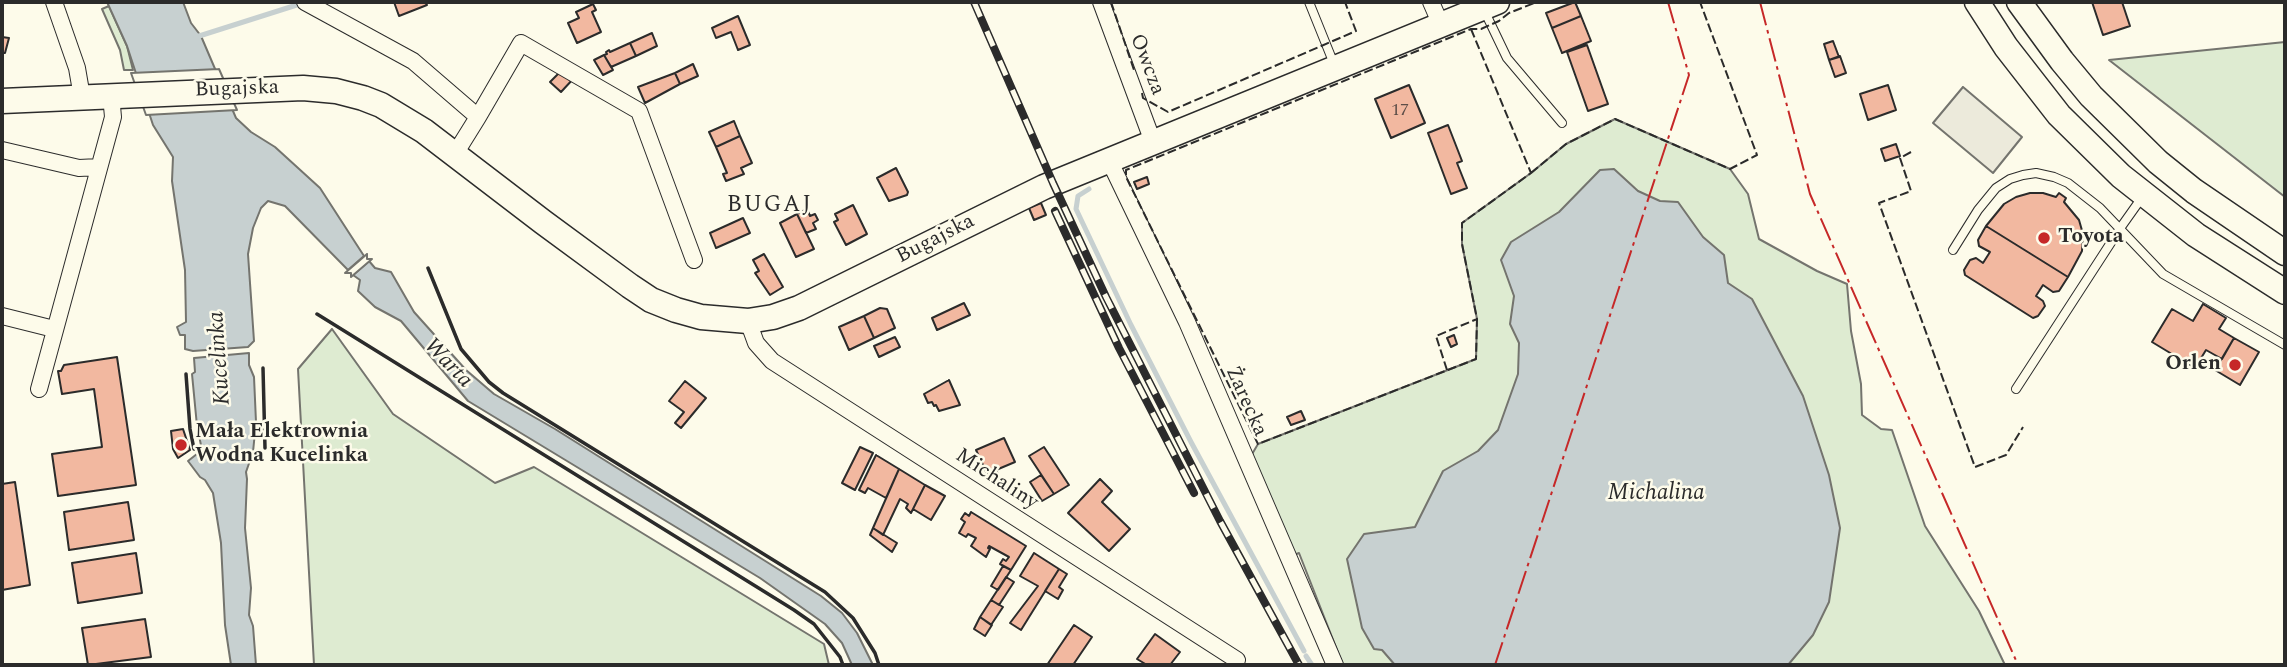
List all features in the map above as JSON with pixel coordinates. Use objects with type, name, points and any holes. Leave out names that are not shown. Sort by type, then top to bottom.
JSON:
[{"type":"main road","points":[[1976,2],[2006,47],[2059,115],[2121,176],[2196,234],[2285,292]]},
{"type":"main road","points":[[2019,2],[2091,96],[2158,162],[2194,191],[2285,253]]},
{"type":"main road","name":"Bugajska","points":[[2,101],[303,88],[336,91],[363,98],[403,118],[455,154],[651,300],[701,317],[748,321],[799,309],[998,208],[1108,160],[1490,5]]},
{"type":"street","points":[[54,2],[78,68],[82,97]]},
{"type":"street","points":[[304,2],[413,61],[478,117]]},
{"type":"street","name":"Owcza","points":[[1101,2],[1153,142]]},
{"type":"street","points":[[1431,2],[1441,25]]},
{"type":"street","points":[[455,154],[521,43],[639,111],[694,260]]},
{"type":"street","points":[[38,389],[120,95]]},
{"type":"street","points":[[2,150],[79,168],[99,167]]},
{"type":"street","name":"Żarecka","points":[[1108,160],[1187,322],[1335,665]]},
{"type":"street","points":[[2,316],[54,329]]},
{"type":"street","name":"Michaliny","points":[[748,321],[756,343],[772,360],[1237,660]]},
{"type":"lane","points":[[1309,2],[1335,68]]},
{"type":"lane","points":[[1490,5],[1507,58],[1562,123]]},
{"type":"lane","points":[[1953,250],[1986,198],[1996,188],[2023,175],[2036,173],[2054,177],[2068,183],[2101,208],[2163,274],[2285,345]]},
{"type":"lane","points":[[2016,389],[2144,195]]},
{"type":"green space","points":[[109,6],[127,46],[133,70],[124,70],[120,50],[102,9]]},
{"type":"green space","points":[[2285,42],[2285,197],[2109,60]]},
{"type":"green space","name":"Michalina","points":[[1615,119],[1730,169],[1748,194],[1759,239],[1847,284],[1851,331],[1861,384],[1862,415],[1881,429],[1892,430],[1925,526],[1979,611],[2005,665],[1343,665],[1299,553],[1289,557],[1248,461],[1258,444],[1476,359],[1477,319],[1462,244],[1462,223],[1566,144]]},
{"type":"green space","points":[[332,329],[393,414],[495,483],[534,467],[824,644],[829,665],[314,665],[298,369]]},
{"type":"shaded area","points":[[1963,87],[2022,137],[1993,173],[1933,123]]},
{"type":"water","points":[[107,2],[183,2],[191,23],[201,36],[236,118],[251,132],[275,147],[320,188],[364,256],[348,270],[285,206],[268,201],[261,208],[253,228],[248,254],[254,341],[248,347],[193,351],[185,349],[185,335],[180,335],[177,327],[186,322],[185,270],[172,181],[173,157],[153,125],[127,46]]},
{"type":"water","name":"Michalina","points":[[1614,169],[1638,191],[1660,201],[1678,202],[1703,237],[1724,255],[1728,283],[1752,299],[1803,396],[1829,475],[1840,528],[1829,602],[1813,635],[1788,665],[1395,665],[1382,650],[1374,649],[1362,628],[1347,559],[1364,534],[1415,527],[1443,471],[1478,451],[1498,430],[1518,374],[1519,343],[1510,324],[1514,296],[1501,260],[1511,242],[1559,212],[1600,170]]},
{"type":"water","name":"Warta","points":[[369,261],[375,268],[391,272],[414,312],[466,370],[494,394],[555,429],[821,596],[842,613],[857,633],[873,665],[852,665],[842,643],[825,624],[760,578],[468,401],[401,321],[375,307],[358,291],[360,280],[353,275]]},
{"type":"water","name":"Kucelinka","points":[[249,353],[249,365],[254,377],[256,422],[253,452],[246,472],[245,528],[251,588],[249,615],[253,626],[256,665],[231,665],[225,625],[221,543],[213,493],[188,461],[202,450],[192,374],[195,372],[194,358]]},
{"type":"pier","points":[[219,69],[237,110],[146,115],[131,73]]},
{"type":"pier","points":[[367,254],[367,259],[372,259],[351,277],[351,273],[345,273]]},
{"type":"building","points":[[394,2],[425,2],[427,5],[399,16]]},
{"type":"building","points":[[1575,2],[1581,16],[1552,28],[1546,13]]},
{"type":"building","points":[[2092,2],[2122,2],[2130,26],[2103,35]]},
{"type":"building","points":[[593,4],[596,10],[592,12],[601,32],[577,43],[568,23],[579,18],[576,12]]},
{"type":"building","points":[[738,16],[750,45],[738,50],[731,32],[716,38],[712,28]]},
{"type":"building","points":[[1581,16],[1591,41],[1562,53],[1552,28]]},
{"type":"building","points":[[652,33],[657,46],[636,56],[630,43]]},
{"type":"building","points":[[2,37],[9,38],[5,53],[2,53]]},
{"type":"building","points":[[1833,41],[1839,57],[1829,60],[1824,44]]},
{"type":"building","points":[[630,43],[636,56],[611,67],[604,55],[606,52]]},
{"type":"building","points":[[1587,45],[1608,104],[1588,111],[1567,52]]},
{"type":"building","points":[[604,55],[613,70],[603,75],[594,60]]},
{"type":"building","points":[[1840,56],[1846,73],[1835,77],[1829,60]]},
{"type":"building","points":[[693,64],[698,76],[680,84],[675,73]]},
{"type":"building","points":[[563,69],[574,78],[561,92],[550,82]]},
{"type":"building","points":[[675,73],[680,84],[645,103],[638,87]]},
{"type":"building","points":[[1409,85],[1425,123],[1391,138],[1375,99]]},
{"type":"building","points":[[1888,85],[1896,110],[1868,120],[1860,94]]},
{"type":"building","points":[[734,121],[740,136],[716,147],[709,132]]},
{"type":"building","points":[[1448,125],[1462,161],[1457,163],[1467,188],[1451,194],[1428,133]]},
{"type":"building","points":[[740,136],[752,163],[741,168],[744,174],[726,181],[723,174],[727,173],[716,147]]},
{"type":"building","points":[[1896,144],[1900,156],[1885,161],[1881,149]]},
{"type":"building","points":[[896,168],[908,192],[907,195],[889,201],[877,178]]},
{"type":"building","points":[[1147,177],[1149,184],[1137,189],[1134,182]]},
{"type":"building","name":"Toyota","points":[[2030,193],[2056,197],[2059,193],[2066,198],[2064,202],[2079,220],[2083,234],[2082,251],[2068,277],[1986,226],[2004,204]]},
{"type":"building","points":[[1041,203],[1046,215],[1034,220],[1029,208]]},
{"type":"building","points":[[853,205],[867,234],[846,245],[834,222],[838,220],[835,214]]},
{"type":"building","points":[[807,209],[810,216],[815,214],[818,220],[813,223],[816,229],[806,233],[797,214]]},
{"type":"building","points":[[797,214],[814,249],[796,257],[780,223]]},
{"type":"building","points":[[743,218],[750,233],[716,248],[710,233]]},
{"type":"building","points":[[1986,226],[2068,277],[2059,291],[2053,292],[2043,285],[2036,296],[2045,306],[2038,316],[2033,318],[1965,275],[1964,270],[1970,260],[1976,258],[1983,263],[1990,252],[1979,246],[1978,240]]},
{"type":"building","points":[[764,254],[783,287],[770,295],[755,273],[759,271],[753,260]]},
{"type":"building","points":[[964,303],[970,315],[937,330],[932,318]]},
{"type":"building","points":[[2203,304],[2226,318],[2219,329],[2234,338],[2222,359],[2206,350],[2195,368],[2152,342],[2172,309],[2193,321]]},
{"type":"building","points":[[880,308],[887,309],[895,328],[874,338],[864,316]]},
{"type":"building","points":[[864,316],[874,338],[849,350],[839,327]]},
{"type":"building","points":[[1454,335],[1457,344],[1451,347],[1447,338]]},
{"type":"building","points":[[895,337],[900,347],[879,357],[874,346]]},
{"type":"building","name":"Orlen","points":[[2234,338],[2259,352],[2240,385],[2215,370]]},
{"type":"building","points":[[117,357],[136,485],[58,496],[52,454],[102,447],[94,389],[62,394],[58,371],[61,371],[64,365]]},
{"type":"building","points":[[949,380],[960,405],[939,411],[932,402],[928,403],[924,394]]},
{"type":"building","points":[[685,381],[706,398],[681,428],[675,423],[684,412],[669,401]]},
{"type":"building","points":[[1301,411],[1305,420],[1291,425],[1287,417]]},
{"type":"building","name":"Mała Elektrownia Wodna Kucelinka","points":[[183,429],[190,450],[178,458],[173,449],[171,431]]},
{"type":"building","points":[[1004,438],[1015,462],[996,470],[998,474],[989,478],[976,450]]},
{"type":"building","points":[[860,447],[873,453],[855,490],[842,483]]},
{"type":"building","points":[[1044,447],[1069,485],[1054,494],[1029,456]]},
{"type":"building","points":[[876,455],[899,469],[886,498],[868,488],[865,493],[859,490]]},
{"type":"building","points":[[899,469],[925,485],[911,513],[906,508],[908,504],[900,499],[883,535],[873,528]]},
{"type":"building","points":[[1041,475],[1054,494],[1042,501],[1030,482]]},
{"type":"building","points":[[1100,479],[1112,491],[1102,502],[1130,529],[1109,551],[1068,513]]},
{"type":"building","points":[[15,482],[30,585],[2,590],[2,484]]},
{"type":"building","points":[[925,485],[945,496],[931,520],[913,509]]},
{"type":"building","points":[[128,502],[134,540],[69,550],[64,512]]},
{"type":"building","points":[[971,512],[1026,546],[1011,570],[1000,564],[1003,559],[1006,561],[1009,557],[989,546],[986,557],[971,546],[976,538],[959,533],[965,522],[961,519],[965,513],[969,516]]},
{"type":"building","points":[[873,528],[897,543],[892,552],[870,535]]},
{"type":"building","points":[[136,553],[142,593],[78,603],[72,563]]},
{"type":"building","points":[[1034,553],[1059,569],[1021,630],[1010,623],[1038,586],[1020,576]]},
{"type":"building","points":[[1003,566],[1011,570],[998,590],[991,586]]},
{"type":"building","points":[[1059,569],[1067,574],[1059,587],[1063,590],[1058,599],[1045,591]]},
{"type":"building","points":[[1006,577],[1014,582],[999,605],[991,600]]},
{"type":"building","points":[[991,600],[1003,607],[991,625],[980,617]]},
{"type":"building","points":[[980,617],[992,625],[985,636],[974,629]]},
{"type":"building","points":[[145,619],[151,657],[88,665],[82,628]]},
{"type":"building","points":[[1074,625],[1092,637],[1073,665],[1047,665]]},
{"type":"building","points":[[1155,634],[1180,652],[1170,665],[1147,665],[1137,659]]},
{"type":"waterway","points":[[196,37],[303,3]]},
{"type":"waterway","points":[[1089,189],[1078,196],[1076,209],[1191,442],[1304,651]]},
{"type":"waterway","points":[[1306,656],[1312,665]]},
{"type":"railway","points":[[974,2],[1106,297],[1220,521],[1299,665]]},
{"type":"railway","points":[[1055,211],[1119,348],[1194,493]]},
{"type":"fence","points":[[1111,2],[1135,73]]},
{"type":"fence","points":[[1142,93],[1143,98],[1168,112],[1356,31],[1345,2]]},
{"type":"fence","points":[[1471,29],[1531,173],[1462,223],[1462,244],[1477,319],[1476,359],[1258,444],[1126,177],[1126,170],[1471,29],[1481,29],[1509,13],[1537,2]]},
{"type":"fence","points":[[1531,173],[1566,144],[1615,119],[1730,169],[1757,155],[1700,2]]},
{"type":"fence","points":[[1911,152],[1900,158],[1911,191],[1879,203],[1975,467],[2006,455],[2023,427]]},
{"type":"fence","points":[[1447,370],[1436,336],[1477,319]]},
{"type":"wall","points":[[428,268],[461,349],[489,382],[825,592],[853,618],[875,653],[879,665]]},
{"type":"wall","points":[[317,314],[794,610],[814,624],[840,657],[843,665]]},
{"type":"wall","points":[[263,368],[265,448]]},
{"type":"wall","points":[[186,374],[194,449]]},
{"type":"power","points":[[1495,665],[1689,75],[1668,2]]},
{"type":"power","points":[[1760,2],[1810,194],[2018,665]]},
{"type":"place","name":"Toyota","points":[[2044,238]]},
{"type":"place","name":"Orlen","points":[[2235,365]]},
{"type":"place","name":"Mała Elektrownia Wodna Kucelinka","points":[[181,445]]},
{"type":"district","name":"BUGAJ","points":[[770,206]]}]
